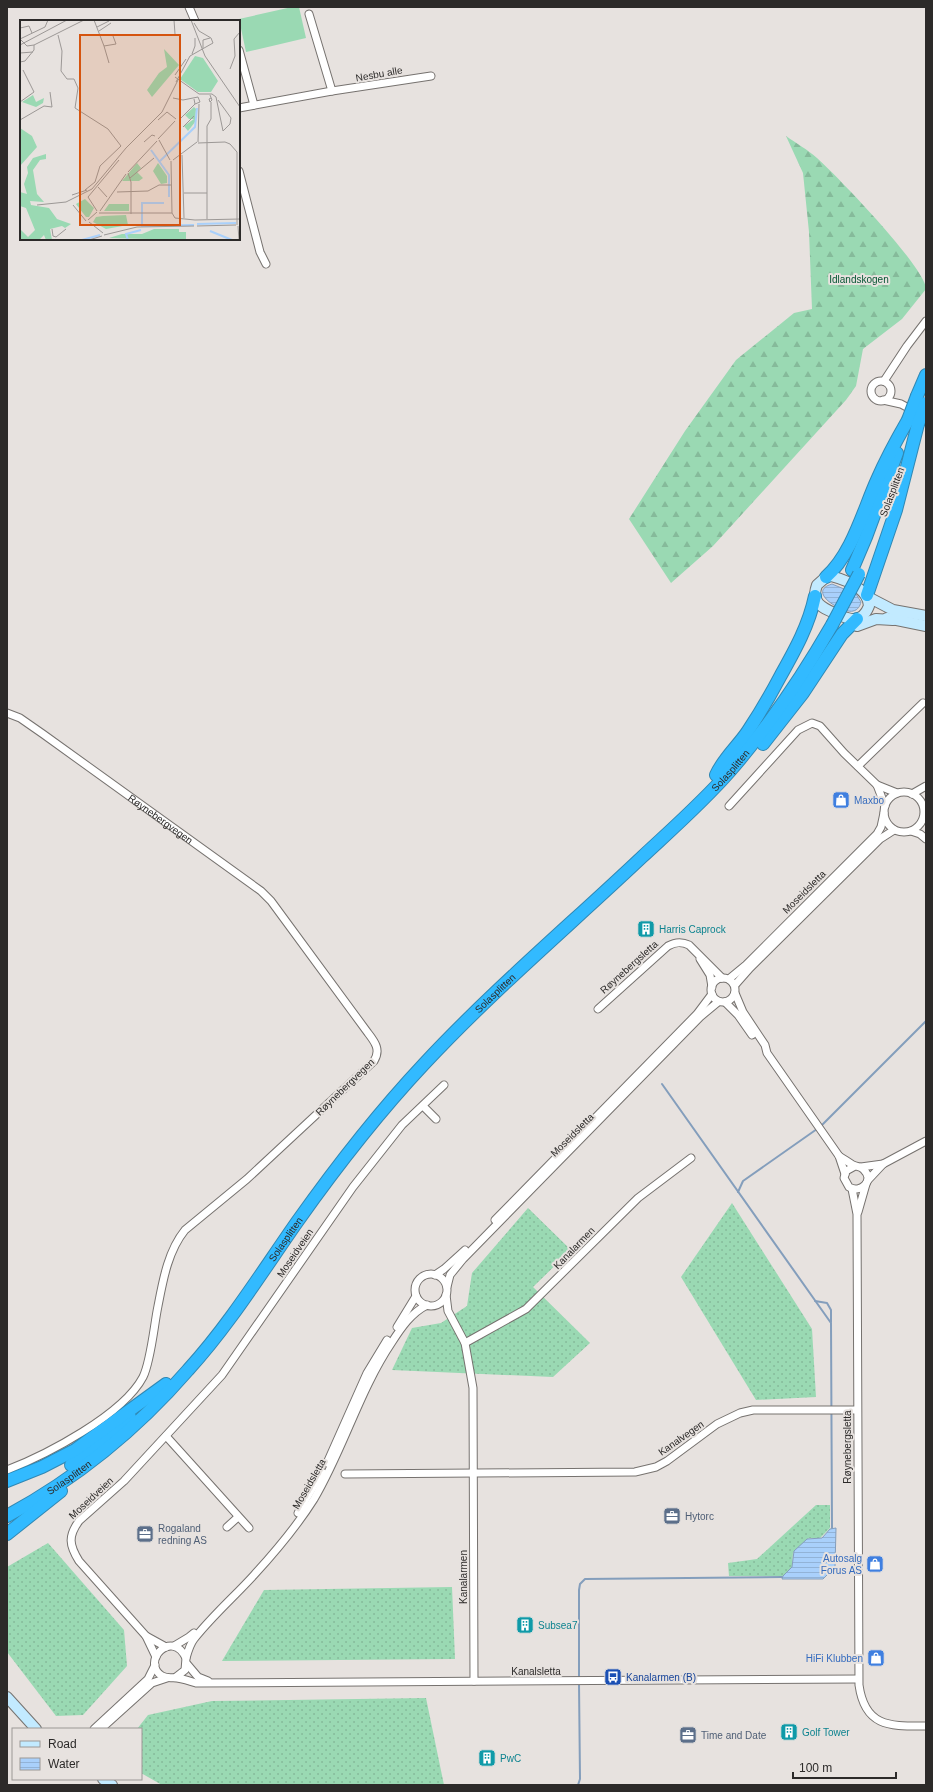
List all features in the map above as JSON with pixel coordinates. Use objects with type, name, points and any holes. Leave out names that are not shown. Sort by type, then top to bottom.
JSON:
[{"type":"highway","points":[[867,596],[896,510],[922,400],[926,375]]},
{"type":"highway","points":[[826,577],[837,565],[844,554],[877,479],[917,421]]},
{"type":"highway","name":"Solasplitten","points":[[7,1516],[56,1487],[110,1446],[148,1412],[190,1369],[240,1303],[323,1186],[386,1106],[424,1064],[484,1004],[687,816],[728,774],[767,726],[794,687],[829,624],[855,572],[917,421]]},
{"type":"highway","points":[[716,775],[720,766],[757,718],[805,628],[815,596]]},
{"type":"highway","points":[[687,816],[697,811],[753,755],[788,713],[830,655],[842,634],[860,618]]},
{"type":"highway","name":"Solasplitten","points":[[7,1507],[51,1480],[80,1459],[143,1406],[166,1384],[208,1333],[343,1146],[418,1059],[480,998],[666,826],[716,775],[757,726],[829,624]]},
{"type":"highway","points":[[7,1481],[42,1467],[75,1450],[166,1384]]},
{"type":"highway","points":[[7,1534],[87,1469],[110,1446]]},
{"type":"street","points":[[189,7],[195,20]]},
{"type":"street","points":[[309,14],[332,91]]},
{"type":"street","points":[[240,54],[254,105]]},
{"type":"street","name":"Nesbu alle","points":[[240,108],[332,91],[431,76]]},
{"type":"street","points":[[240,175],[260,252],[266,264]]},
{"type":"street","points":[[901,404],[883,400],[880,401],[873,397],[871,390],[875,383],[884,381],[907,346],[926,321]]},
{"type":"street","points":[[884,381],[889,385],[901,404],[917,421]]},
{"type":"street","points":[[883,400],[888,398],[891,390]]},
{"type":"street","points":[[926,616],[893,610],[867,596],[858,588],[838,578],[826,577],[816,585],[815,596],[822,607],[846,618],[882,616],[893,620],[926,626]]},
{"type":"street","points":[[860,618],[869,606],[867,596]]},
{"type":"street","points":[[830,655],[845,637],[860,624],[876,620],[893,620]]},
{"type":"street","points":[[858,766],[923,703]]},
{"type":"street","name":"Røynebergvegen","points":[[7,713],[20,718],[43,734],[272,901],[376,1044],[378,1053],[374,1061],[247,1180],[180,1235],[165,1274],[145,1372],[133,1390],[115,1407],[83,1431],[57,1447],[7,1470]]},
{"type":"street","points":[[729,806],[798,730],[812,723],[820,726],[877,785],[897,794]]},
{"type":"street","points":[[877,785],[889,826],[899,832],[911,831],[920,834],[926,839]]},
{"type":"street","points":[[912,794],[926,786]]},
{"type":"street","points":[[884,810],[887,801],[897,794],[904,792],[917,797],[924,807]]},
{"type":"street","points":[[911,831],[924,824],[924,807],[926,798]]},
{"type":"street","name":"Moseidsletta","points":[[725,979],[746,964],[877,834],[881,827],[884,810]]},
{"type":"street","name":"Moseidsletta","points":[[734,985],[880,839],[894,830]]},
{"type":"street","name":"Røynebergsletta","points":[[598,1009],[668,946],[674,943],[685,943],[697,952],[725,979]]},
{"type":"street","points":[[697,952],[710,975],[712,990],[722,1002],[738,1015],[767,1053],[839,1156],[845,1174],[846,1184],[852,1189],[859,1189],[883,1164],[926,1141]]},
{"type":"street","points":[[712,990],[716,981],[725,979],[734,985],[739,1005],[765,1046],[767,1053]]},
{"type":"street","name":"Moseidsletta","points":[[435,1275],[459,1256],[594,1120],[697,1014],[712,990]]},
{"type":"street","points":[[722,1002],[731,1000],[735,993]]},
{"type":"street","name":"Moseidsletta","points":[[446,1287],[450,1275],[463,1259],[700,1017],[722,1002]]},
{"type":"street","name":"Moseidveien","points":[[146,1636],[79,1561],[71,1547],[73,1529],[79,1521],[124,1481],[222,1375],[353,1187],[402,1125],[444,1085]]},
{"type":"street","points":[[423,1106],[436,1118]]},
{"type":"street","points":[[839,1156],[866,1173],[867,1182]]},
{"type":"street","name":"Kanalarmen","points":[[465,1343],[526,1310],[638,1198],[691,1158]]},
{"type":"street","points":[[845,1174],[849,1169],[883,1164]]},
{"type":"street","name":"Røynebergsletta","points":[[857,1214],[867,1182]]},
{"type":"street","name":"Røynebergsletta","points":[[852,1189],[857,1214],[858,1679],[860,1692],[866,1708],[880,1722],[891,1726],[926,1726]]},
{"type":"street","points":[[426,1275],[435,1275],[442,1279],[446,1287],[446,1295],[441,1302],[430,1305],[421,1304],[416,1296],[415,1288],[418,1280],[426,1275]]},
{"type":"street","name":"Kanalarmen","points":[[446,1295],[448,1311],[465,1343],[473,1388],[474,1681]]},
{"type":"street","name":"Moseidsletta","points":[[170,1647],[190,1638],[270,1551],[291,1525],[326,1465],[366,1373],[416,1296]]},
{"type":"street","name":"Moseidsletta","points":[[186,1661],[193,1639],[274,1554],[294,1528],[314,1498],[333,1462],[360,1398],[387,1350],[403,1325],[420,1309],[430,1305]]},
{"type":"street","name":"Kanalarmen","points":[[430,1305],[447,1312],[452,1318]]},
{"type":"street","name":"Kanalvegen","points":[[473,1473],[635,1472],[646,1470],[667,1461],[717,1424],[740,1413],[753,1410],[857,1410]]},
{"type":"street","points":[[166,1436],[249,1528]]},
{"type":"street","points":[[345,1474],[473,1473]]},
{"type":"street","points":[[227,1527],[238,1517]]},
{"type":"street","points":[[146,1636],[170,1647],[179,1648],[186,1661],[198,1677],[214,1684]]},
{"type":"street","points":[[146,1636],[156,1657]]},
{"type":"street","points":[[95,1728],[148,1679],[155,1665],[158,1652],[170,1647]]},
{"type":"street","points":[[102,1728],[152,1683],[167,1678],[176,1677],[181,1674],[186,1661]]},
{"type":"street","points":[[155,1665],[157,1671],[167,1678]]},
{"type":"street","name":"Kanalsletta","points":[[176,1677],[196,1683],[214,1684],[858,1679]]},
{"type":"street","points":[[7,1697],[36,1728]]},
{"type":"green space","points":[[292,7],[299,7],[306,38],[246,52],[239,19]]},
{"type":"green space","name":"Idlandskogen","points":[[786,136],[817,158],[860,201],[912,262],[922,278],[926,289],[902,319],[863,349],[856,386],[846,400],[713,546],[671,583],[629,519],[685,431],[736,360],[794,313],[812,309],[809,232],[803,173]]},
{"type":"green space","points":[[732,1203],[812,1329],[816,1397],[756,1400],[681,1277]]},
{"type":"green space","points":[[528,1208],[571,1250],[533,1287],[590,1343],[553,1377],[392,1370],[412,1328],[441,1323],[467,1306],[472,1273]]},
{"type":"green space","points":[[816,1505],[830,1505],[830,1528],[820,1538],[809,1538],[793,1553],[792,1567],[783,1576],[729,1576],[728,1563],[757,1559]]},
{"type":"green space","points":[[48,1543],[124,1630],[127,1666],[83,1715],[56,1716],[7,1652],[7,1567]]},
{"type":"green space","points":[[452,1587],[455,1659],[222,1661],[264,1590]]},
{"type":"green space","points":[[426,1698],[444,1785],[162,1785],[142,1774],[142,1728],[138,1728],[148,1715],[212,1701]]},
{"type":"water","points":[[832,584],[856,594],[861,602],[857,609],[848,611],[842,609],[829,602],[824,597],[823,592],[825,588]]},
{"type":"water","points":[[836,1528],[835,1567],[823,1579],[782,1579],[792,1567],[794,1551],[807,1539],[822,1538],[830,1529]]},
{"type":"waterway","points":[[821,1126],[926,1021]]},
{"type":"waterway","points":[[662,1084],[831,1323],[832,1528]]},
{"type":"waterway","points":[[738,1192],[743,1181],[817,1129]]},
{"type":"waterway","points":[[815,1301],[827,1303],[831,1310],[831,1322]]},
{"type":"waterway","points":[[579,1678],[579,1590],[580,1584],[585,1579],[782,1577]]},
{"type":"waterway","points":[[578,1785],[580,1779],[579,1683]]},
{"type":"place","name":"Maxbo","points":[[841,800]]},
{"type":"place","name":"Harris Caprock","points":[[646,929]]},
{"type":"place","name":"Hytorc","points":[[672,1516]]},
{"type":"place","name":"Rogaland redning AS","points":[[145,1534]]},
{"type":"place","name":"Autosalg Forus AS","points":[[875,1564]]},
{"type":"place","name":"Subsea7","points":[[525,1625]]},
{"type":"place","name":"HiFi Klubben","points":[[876,1658]]},
{"type":"place","name":"Kanalarmen (B)","points":[[613,1677]]},
{"type":"place","name":"Golf Tower","points":[[789,1732]]},
{"type":"place","name":"Time and Date","points":[[688,1735]]},
{"type":"place","name":"PwC","points":[[487,1758]]}]
